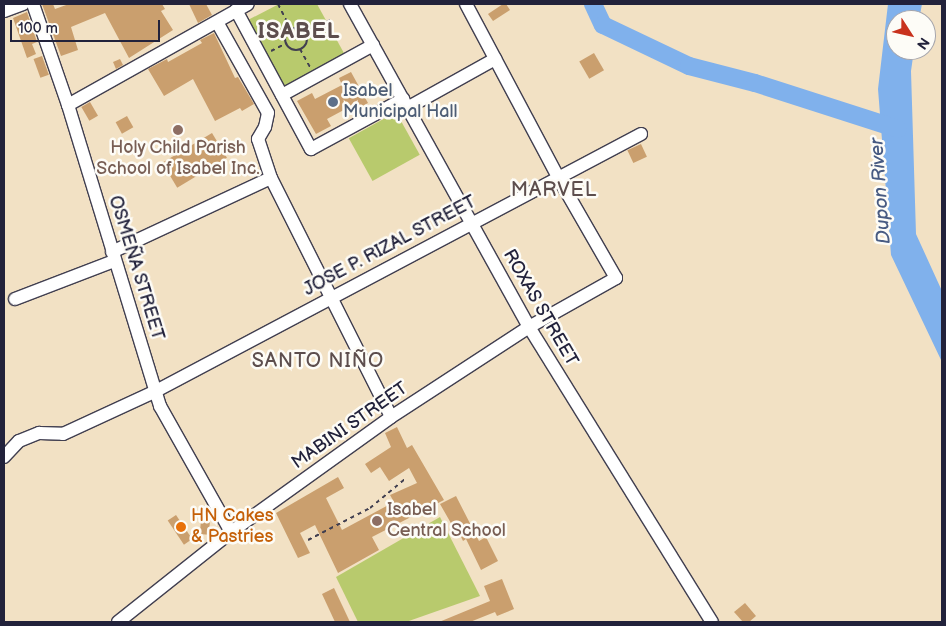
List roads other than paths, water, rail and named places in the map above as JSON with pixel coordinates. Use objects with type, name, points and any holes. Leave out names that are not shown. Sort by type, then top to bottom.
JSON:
[{"type":"street","points":[[4,11],[23,4]]},
{"type":"street","name":"OSMEÑA STREET","points":[[33,4],[68,105],[160,406],[231,532]]},
{"type":"street","points":[[68,105],[248,4]]},
{"type":"street","name":"ROXAS STREET","points":[[350,4],[529,327],[712,622]]},
{"type":"street","points":[[466,4],[558,178]]},
{"type":"street","points":[[236,10],[311,149],[495,59]]},
{"type":"street","points":[[217,22],[268,113],[265,127],[258,139],[271,178],[390,417]]},
{"type":"street","points":[[282,95],[373,45]]},
{"type":"street","name":"JOSE P. RIZAL STREET","points":[[4,457],[19,441],[39,433],[63,434],[156,391],[642,134]]},
{"type":"street","points":[[14,299],[113,256],[271,178]]},
{"type":"street","name":"MABINI STREET","points":[[118,622],[231,532],[390,417],[529,327],[616,278],[558,178]]},
{"type":"water","points":[[888,4],[922,4],[921,10],[887,10]]},
{"type":"water","points":[[886,21],[886,60],[913,60],[911,71],[916,234],[942,291],[942,362],[891,255],[878,89]]},
{"type":"waterway","points":[[593,4],[603,25],[689,66],[755,83],[898,129]]},
{"type":"place","name":"Isabel Municipal Hall","points":[[333,102]]},
{"type":"place","name":"Holy Child Parish School of Isabel Inc.","points":[[178,130]]},
{"type":"place","name":"Isabel Central School","points":[[377,521]]},
{"type":"place","name":"HN Cakes & Pastries","points":[[181,527]]},
{"type":"district","name":"ISABEL","points":[[299,32]]},
{"type":"district","name":"MARVEL","points":[[554,190]]},
{"type":"district","name":"SANTO NIÑO","points":[[318,361]]},
{"type":"water label","name":"Dupon River","points":[[881,191]]}]
